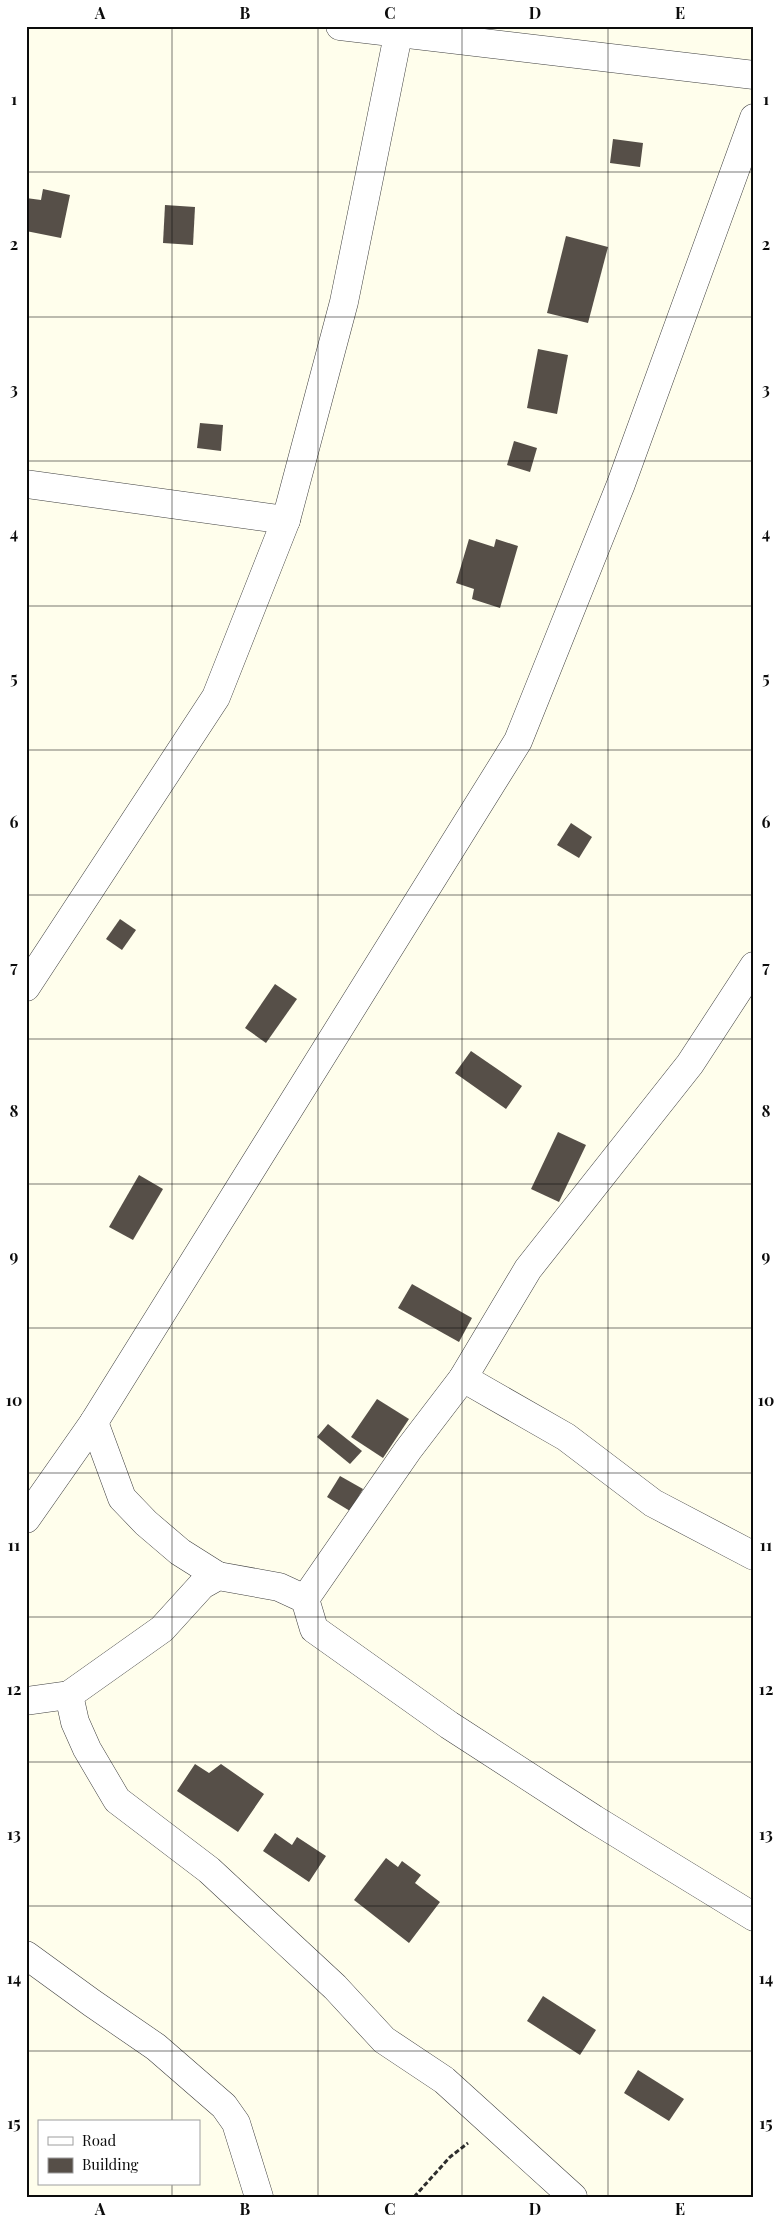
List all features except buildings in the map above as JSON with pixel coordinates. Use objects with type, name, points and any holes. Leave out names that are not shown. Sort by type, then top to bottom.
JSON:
[{"type":"street","points":[[340,26],[398,35],[754,75]]},
{"type":"street","points":[[26,987],[216,697],[286,520],[344,302],[398,35]]},
{"type":"street","points":[[26,1519],[94,1422],[518,741],[621,484],[754,118]]},
{"type":"street","points":[[26,484],[286,520]]},
{"type":"street","points":[[305,1599],[408,1450],[463,1378],[528,1269],[690,1064],[754,966]]},
{"type":"street","points":[[463,1378],[566,1436],[653,1503],[754,1556]]},
{"type":"street","points":[[94,1422],[122,1498],[146,1523],[180,1552],[218,1576],[279,1587],[305,1599],[314,1629],[361,1663],[449,1725],[594,1819],[754,1917]]},
{"type":"street","points":[[26,1701],[69,1695],[162,1629],[202,1585],[218,1576]]},
{"type":"street","points":[[69,1695],[75,1722],[88,1750],[117,1800],[209,1870],[335,1987],[384,2040],[444,2080],[574,2197]]},
{"type":"street","points":[[26,1955],[156,2047],[224,2106],[236,2123],[259,2197]]},
{"type":"path","points":[[414,2197],[450,2157],[492,2122]]}]
